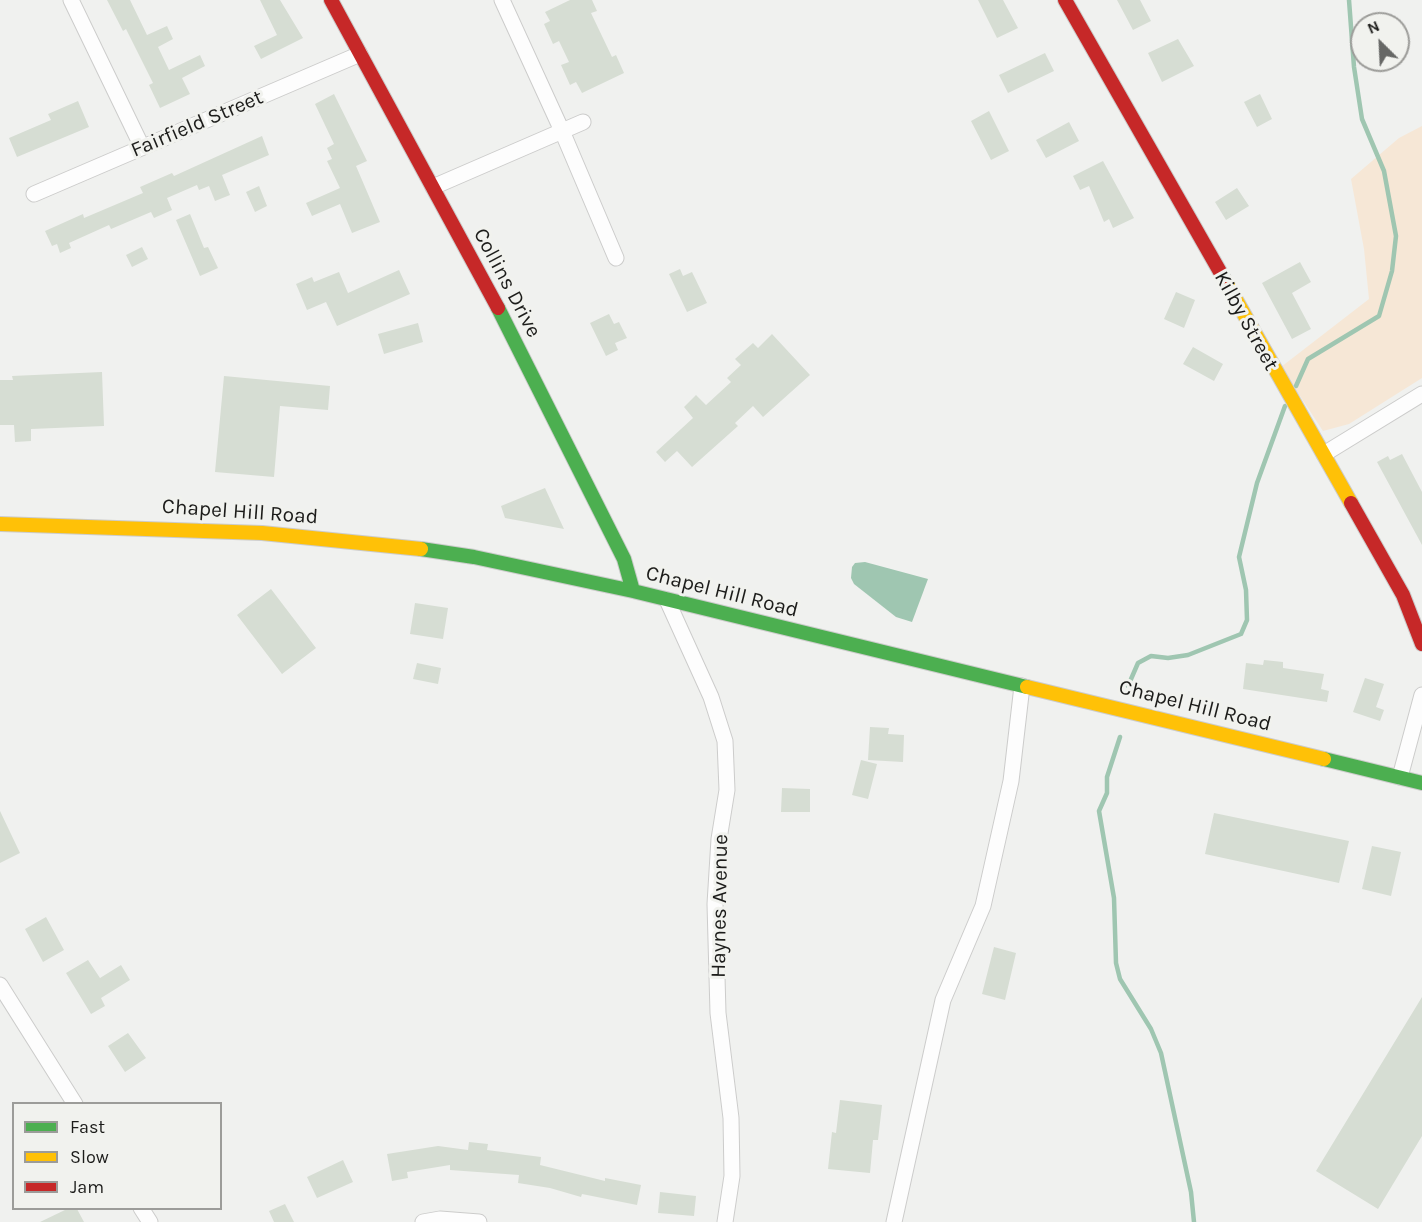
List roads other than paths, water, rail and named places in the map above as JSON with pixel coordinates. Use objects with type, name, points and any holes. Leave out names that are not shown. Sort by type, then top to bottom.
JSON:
[{"type":"main road","name":"Collins Drive","points":[[331,0],[433,187],[581,471],[624,559],[633,591]]},
{"type":"main road","name":"Kilby Street","points":[[1065,0],[1403,595],[1422,644]]},
{"type":"main road","name":"Chapel Hill Road","points":[[0,524],[168,528],[382,543],[481,558],[633,591],[1422,783]]},
{"type":"street","points":[[71,0],[142,147]]},
{"type":"street","points":[[502,0],[562,131],[616,258]]},
{"type":"street","name":"Fairfield Street","points":[[34,194],[360,54]]},
{"type":"street","points":[[433,187],[582,122]]},
{"type":"street","points":[[1324,454],[1422,394]]},
{"type":"street","name":"Haynes Avenue","points":[[667,600],[711,697],[724,741],[727,790],[719,839],[715,904],[718,1013],[731,1118],[732,1176],[725,1222]]},
{"type":"street","points":[[894,1222],[943,1000],[983,906],[1011,781],[1022,686]]},
{"type":"street","points":[[1400,777],[1422,695]]},
{"type":"street","points":[[0,985],[74,1102]]},
{"type":"street","points":[[423,1222],[440,1219],[479,1222]]},
{"type":"waterway","points":[[1296,386],[1308,359],[1379,316],[1392,271],[1396,236],[1384,171],[1362,119],[1354,67],[1349,0]]},
{"type":"waterway","points":[[1128,686],[1138,663],[1151,656],[1168,658],[1188,655],[1241,634],[1247,620],[1246,590],[1239,557],[1257,483],[1285,406]]},
{"type":"waterway","points":[[1120,737],[1107,777],[1107,793],[1099,811],[1114,898],[1116,963],[1120,979],[1151,1029],[1161,1053],[1191,1192],[1194,1222]]}]
